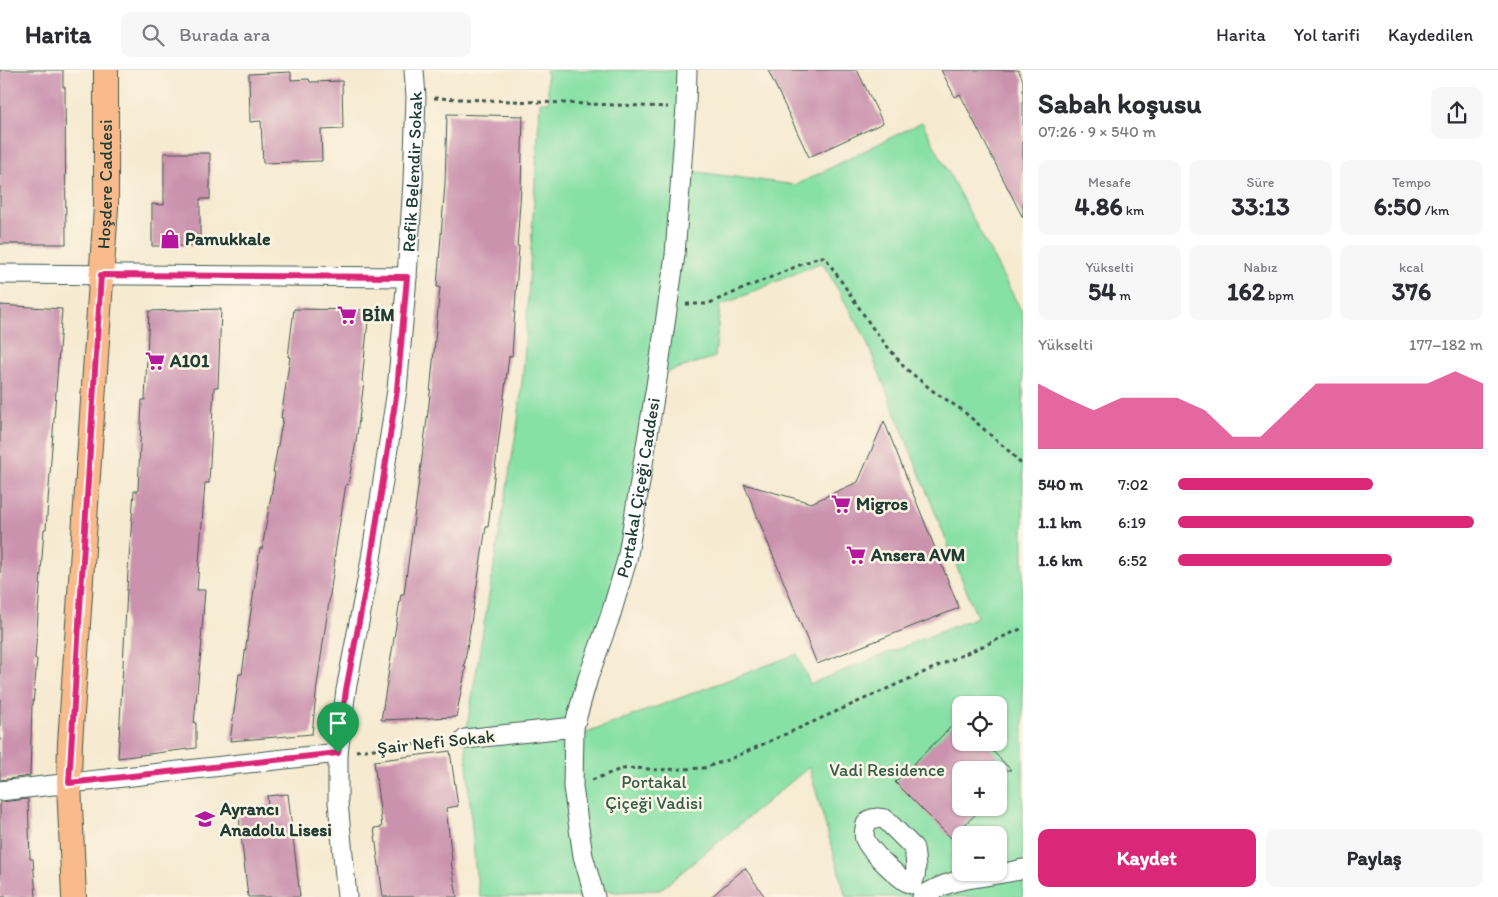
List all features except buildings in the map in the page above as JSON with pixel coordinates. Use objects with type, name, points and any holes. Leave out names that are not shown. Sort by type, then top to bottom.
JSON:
[{"type":"main road","name":"Hoşdere Caddesi","points":[[74,897],[69,783],[106,207],[106,70]]},
{"type":"street","name":"Refik Belendir Sokak","points":[[348,897],[338,802],[338,753],[346,690],[370,565],[397,390],[407,277],[416,97],[414,70]]},
{"type":"street","name":"Portakal Çiçeği Caddesi","points":[[595,897],[584,856],[573,787],[574,727],[627,560],[656,386],[675,256],[686,107],[686,70]]},
{"type":"street","points":[[0,274],[407,277]]},
{"type":"street","name":"Şair Nefi Sokak","points":[[464,740],[574,727]]},
{"type":"street","points":[[0,791],[338,753]]},
{"type":"street","points":[[915,893],[928,892],[948,884],[979,876],[1023,869]]},
{"type":"path","points":[[416,97],[686,107]]},
{"type":"path","points":[[668,302],[690,305],[707,304],[819,257],[826,256],[874,330],[904,367],[933,391],[962,410],[1023,466]]},
{"type":"path","points":[[573,787],[621,769],[704,768],[730,760],[1023,628]]},
{"type":"path","name":"Şair Nefi Sokak","points":[[338,753],[464,740]]},
{"type":"green space","points":[[546,70],[687,70],[682,170],[796,185],[922,122],[1023,314],[1023,897],[846,897],[809,767],[660,890],[615,892],[590,885],[594,897],[480,897],[475,867],[465,739],[518,421],[524,362],[540,102],[549,102]],"holes":[[[822,262],[864,335],[977,617],[810,684],[797,654],[573,738],[627,560],[658,375],[715,357],[720,306]]]},
{"type":"place","name":"Pamukkale","points":[[170,239]]},
{"type":"place","name":"BİM","points":[[347,315]]},
{"type":"place","name":"A101","points":[[155,361]]},
{"type":"place","name":"Migros","points":[[841,504]]},
{"type":"place","name":"Ansera AVM","points":[[856,555]]},
{"type":"place","name":"Ayrancı Anadolu Lisesi","points":[[205,819]]},
{"type":"route","points":[[101,275],[407,277],[397,390],[387,460],[370,565],[346,690],[338,753],[69,783],[70,743],[101,275]]},
{"type":"park label","name":"Vadi Residence","points":[[887,770]]},
{"type":"park label","name":"Portakal Çiçeği Vadisi","points":[[654,792]]}]
